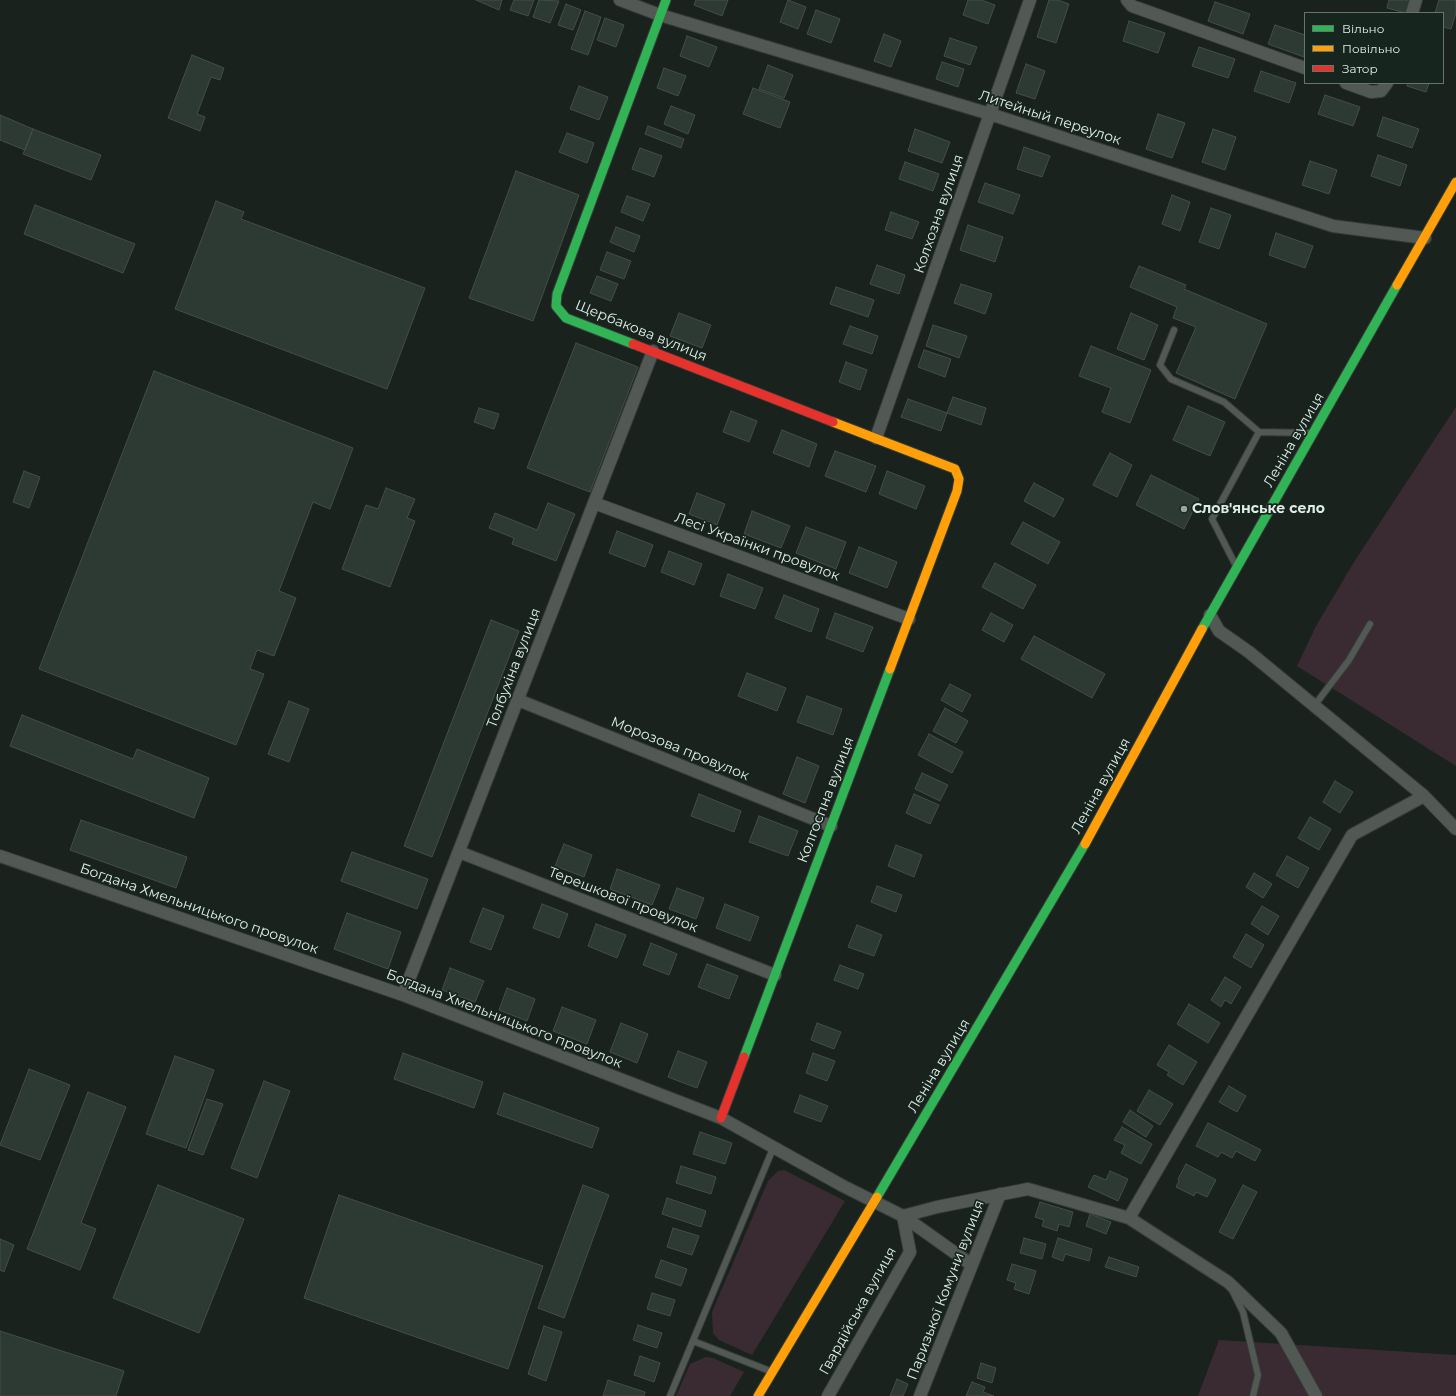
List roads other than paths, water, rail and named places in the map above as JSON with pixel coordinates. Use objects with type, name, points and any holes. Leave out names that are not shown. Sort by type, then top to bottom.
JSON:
[{"type":"street","name":"Литейный переулок","points":[[620,0],[664,16],[990,114],[1333,226],[1425,238]]},
{"type":"street","name":"Щербакова вулиця","points":[[666,0],[664,16],[557,294],[556,306],[566,318],[955,469],[959,479],[957,491]]},
{"type":"street","name":"Колхозна вулиця","points":[[876,438],[1030,0]]},
{"type":"street","points":[[1127,0],[1132,6],[1304,68]]},
{"type":"street","points":[[1412,12],[1416,0]]},
{"type":"street","points":[[1349,84],[1371,92],[1381,91],[1386,84]]},
{"type":"street","name":"Леніна вулиця","points":[[758,1396],[1070,872],[1210,616],[1456,182]]},
{"type":"street","name":"Толбухіна вулиця","points":[[403,995],[653,351]]},
{"type":"street","name":"Колгоспна вулиця","points":[[721,1118],[957,491]]},
{"type":"street","name":"Лесі Українки провулок","points":[[594,503],[909,619]]},
{"type":"street","points":[[1210,616],[1219,632],[1249,652],[1424,796],[1456,829]]},
{"type":"street","name":"Морозова провулок","points":[[518,700],[831,826]]},
{"type":"street","points":[[1129,1218],[1352,835],[1424,796]]},
{"type":"street","name":"Терешкової провулок","points":[[459,852],[776,975]]},
{"type":"street","name":"Богдана Хмельницького провулок","points":[[0,856],[403,995],[721,1118],[874,1202],[903,1216],[972,1264]]},
{"type":"street","points":[[903,1216],[1028,1189],[1129,1218],[1228,1282],[1281,1333],[1316,1396]]},
{"type":"street","name":"Паризької Комуни вулиця","points":[[920,1396],[1000,1194]]},
{"type":"street","name":"Гвардійська вулиця","points":[[828,1396],[910,1252],[903,1216]]},
{"type":"lane","points":[[1174,330],[1160,365],[1171,379],[1224,402],[1259,432],[1314,433]]},
{"type":"lane","points":[[1237,568],[1212,519],[1259,432]]},
{"type":"lane","points":[[1314,706],[1349,660],[1370,624]]},
{"type":"lane","points":[[670,1396],[774,1146]]},
{"type":"lane","points":[[1228,1282],[1243,1312],[1258,1375],[1253,1396]]},
{"type":"lane","points":[[693,1341],[772,1372]]},
{"type":"place","name":"Слов'янське село","points":[[1184,509]]}]
